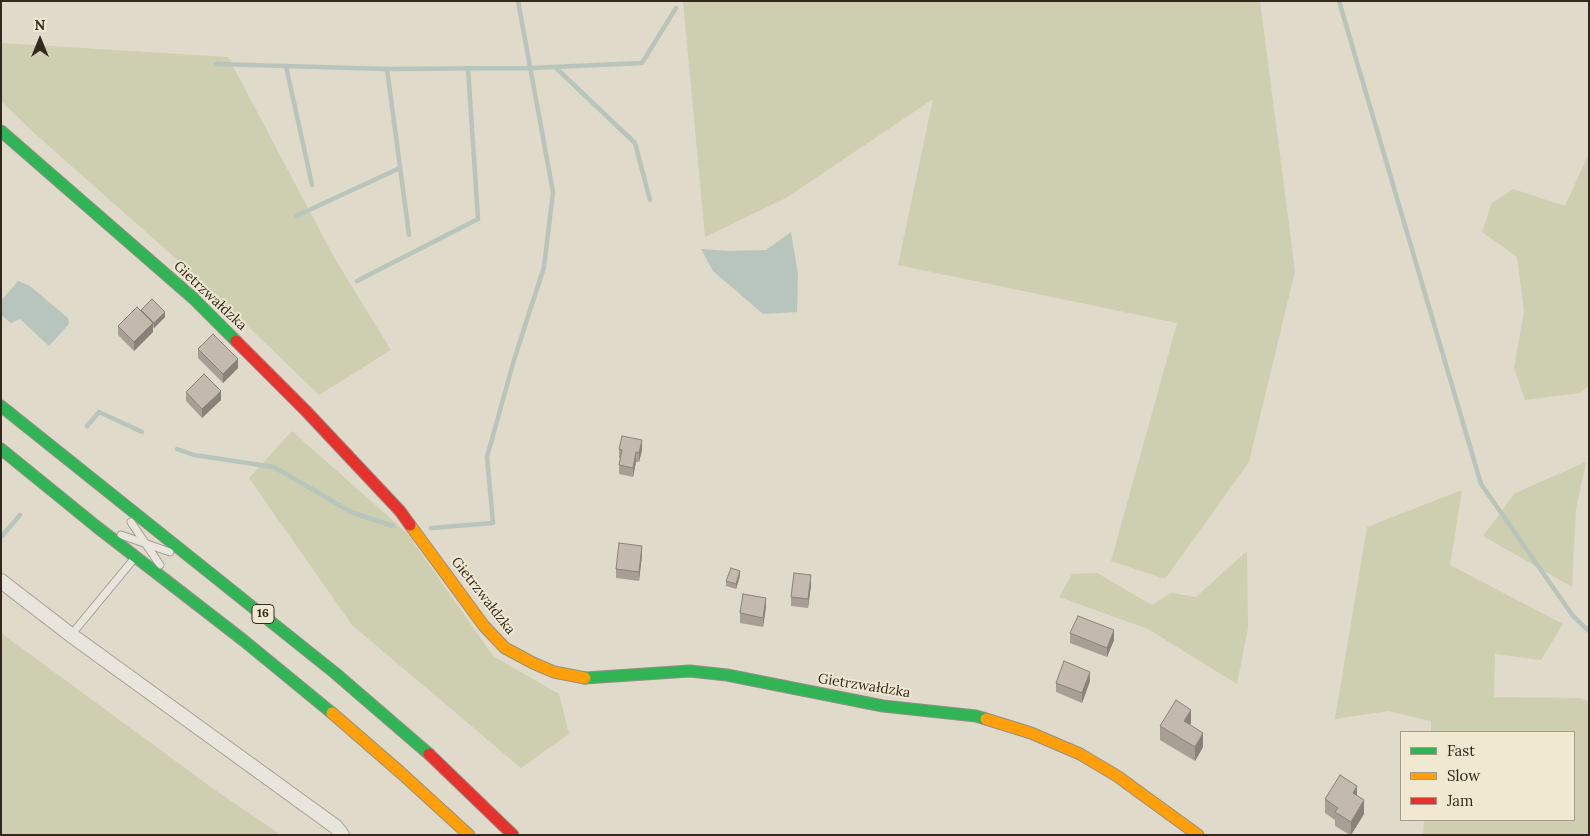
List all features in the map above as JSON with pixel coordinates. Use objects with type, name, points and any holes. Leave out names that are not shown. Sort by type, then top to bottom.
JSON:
[{"type":"street","name":"Gietrzwałdzka","points":[[1,132],[193,298],[306,411],[400,511],[484,626],[504,648],[554,672],[583,678],[690,671],[726,675],[883,706],[976,716],[1031,733],[1080,754],[1117,776],[1198,835]]},
{"type":"street","name":"16","points":[[1,406],[335,673],[418,743],[513,835]]},
{"type":"street","name":"16","points":[[1,449],[325,707],[469,835]]},
{"type":"street","points":[[1,581],[71,635],[336,827],[342,835]]},
{"type":"lane","points":[[116,498],[175,587]]},
{"type":"lane","points":[[97,527],[194,559]]},
{"type":"lane","points":[[71,635],[136,556]]},
{"type":"green space","points":[[683,1],[1260,1],[1295,271],[1249,462],[1165,579],[1111,561],[1177,323],[898,265],[933,99],[786,198],[705,237]]},
{"type":"green space","points":[[1,43],[228,57],[335,259],[391,350],[319,395],[199,279],[33,132],[1,101]]},
{"type":"green space","points":[[1589,153],[1589,385],[1580,393],[1525,400],[1514,368],[1524,311],[1517,257],[1482,232],[1492,203],[1513,189],[1565,206]]},
{"type":"green space","points":[[292,431],[407,533],[493,656],[559,694],[569,734],[521,768],[352,625],[249,478]]},
{"type":"green space","points":[[1586,462],[1576,509],[1572,587],[1483,536],[1515,493]]},
{"type":"green space","points":[[1462,490],[1450,565],[1563,624],[1541,660],[1495,654],[1494,697],[1581,698],[1589,702],[1589,835],[1423,835],[1424,821],[1575,821],[1575,731],[1431,731],[1431,721],[1388,711],[1335,719],[1367,527]]},
{"type":"green space","points":[[1247,551],[1248,628],[1237,684],[1148,629],[1059,597],[1072,574],[1097,573],[1152,605],[1171,593],[1196,597]]},
{"type":"green space","points":[[1,633],[215,790],[281,835],[1,835]]},
{"type":"shaded area","points":[[791,232],[798,274],[797,312],[763,314],[713,271],[701,249],[728,251],[766,250]]},
{"type":"shaded area","points":[[18,281],[30,286],[68,318],[69,324],[49,346],[20,319],[11,323],[1,315],[1,301]]},
{"type":"building","points":[[152,299],[165,312],[154,323],[141,310]]},
{"type":"building","points":[[137,307],[153,323],[134,342],[118,326]]},
{"type":"building","points":[[213,334],[238,359],[223,374],[198,349]]},
{"type":"building","points":[[204,374],[221,391],[202,409],[186,392]]},
{"type":"building","points":[[622,436],[642,440],[639,453],[636,452],[633,468],[619,465],[622,450],[619,449]]},
{"type":"building","points":[[619,543],[642,546],[639,572],[616,569]]},
{"type":"building","points":[[731,568],[740,571],[736,584],[726,581]]},
{"type":"building","points":[[794,573],[811,575],[808,599],[791,597]]},
{"type":"building","points":[[743,594],[766,598],[763,618],[740,613]]},
{"type":"building","points":[[1078,616],[1114,630],[1107,648],[1070,633]]},
{"type":"building","points":[[1064,661],[1090,672],[1082,693],[1056,683]]},
{"type":"building","points":[[1176,700],[1191,710],[1184,721],[1203,733],[1195,747],[1160,726]]},
{"type":"building","points":[[1340,775],[1357,786],[1353,793],[1364,800],[1351,822],[1335,812],[1338,808],[1325,799]]},
{"type":"waterway","points":[[431,528],[493,523],[487,457],[514,360],[544,267],[553,192],[518,1]]},
{"type":"waterway","points":[[1339,1],[1481,484],[1573,616],[1589,631]]},
{"type":"waterway","points":[[216,64],[387,69],[531,68],[642,63],[676,8]]},
{"type":"waterway","points":[[286,66],[312,185]]},
{"type":"waterway","points":[[555,67],[635,143],[650,200]]},
{"type":"waterway","points":[[357,281],[478,219],[468,68]]},
{"type":"waterway","points":[[387,69],[409,235]]},
{"type":"waterway","points":[[296,216],[400,168]]},
{"type":"waterway","points":[[87,426],[99,412],[142,432]]},
{"type":"waterway","points":[[177,449],[194,455],[274,467],[351,512],[393,526]]},
{"type":"waterway","points":[[1,537],[20,515]]},
{"type":"traffic: fast","points":[[1,131],[193,298],[236,341]]},
{"type":"traffic: fast","points":[[1,406],[335,673],[429,754]]},
{"type":"traffic: fast","points":[[1,449],[97,527],[243,640],[332,713]]},
{"type":"traffic: fast","points":[[585,678],[690,671],[727,675],[883,706],[976,716],[986,719]]},
{"type":"traffic: slow","points":[[410,525],[484,626],[505,648],[554,672],[585,678]]},
{"type":"traffic: slow","points":[[332,713],[469,835]]},
{"type":"traffic: slow","points":[[986,719],[1031,733],[1080,754],[1117,776],[1198,835]]},
{"type":"traffic: jam","points":[[236,341],[306,411],[400,511],[410,525]]},
{"type":"traffic: jam","points":[[429,754],[513,835]]}]
